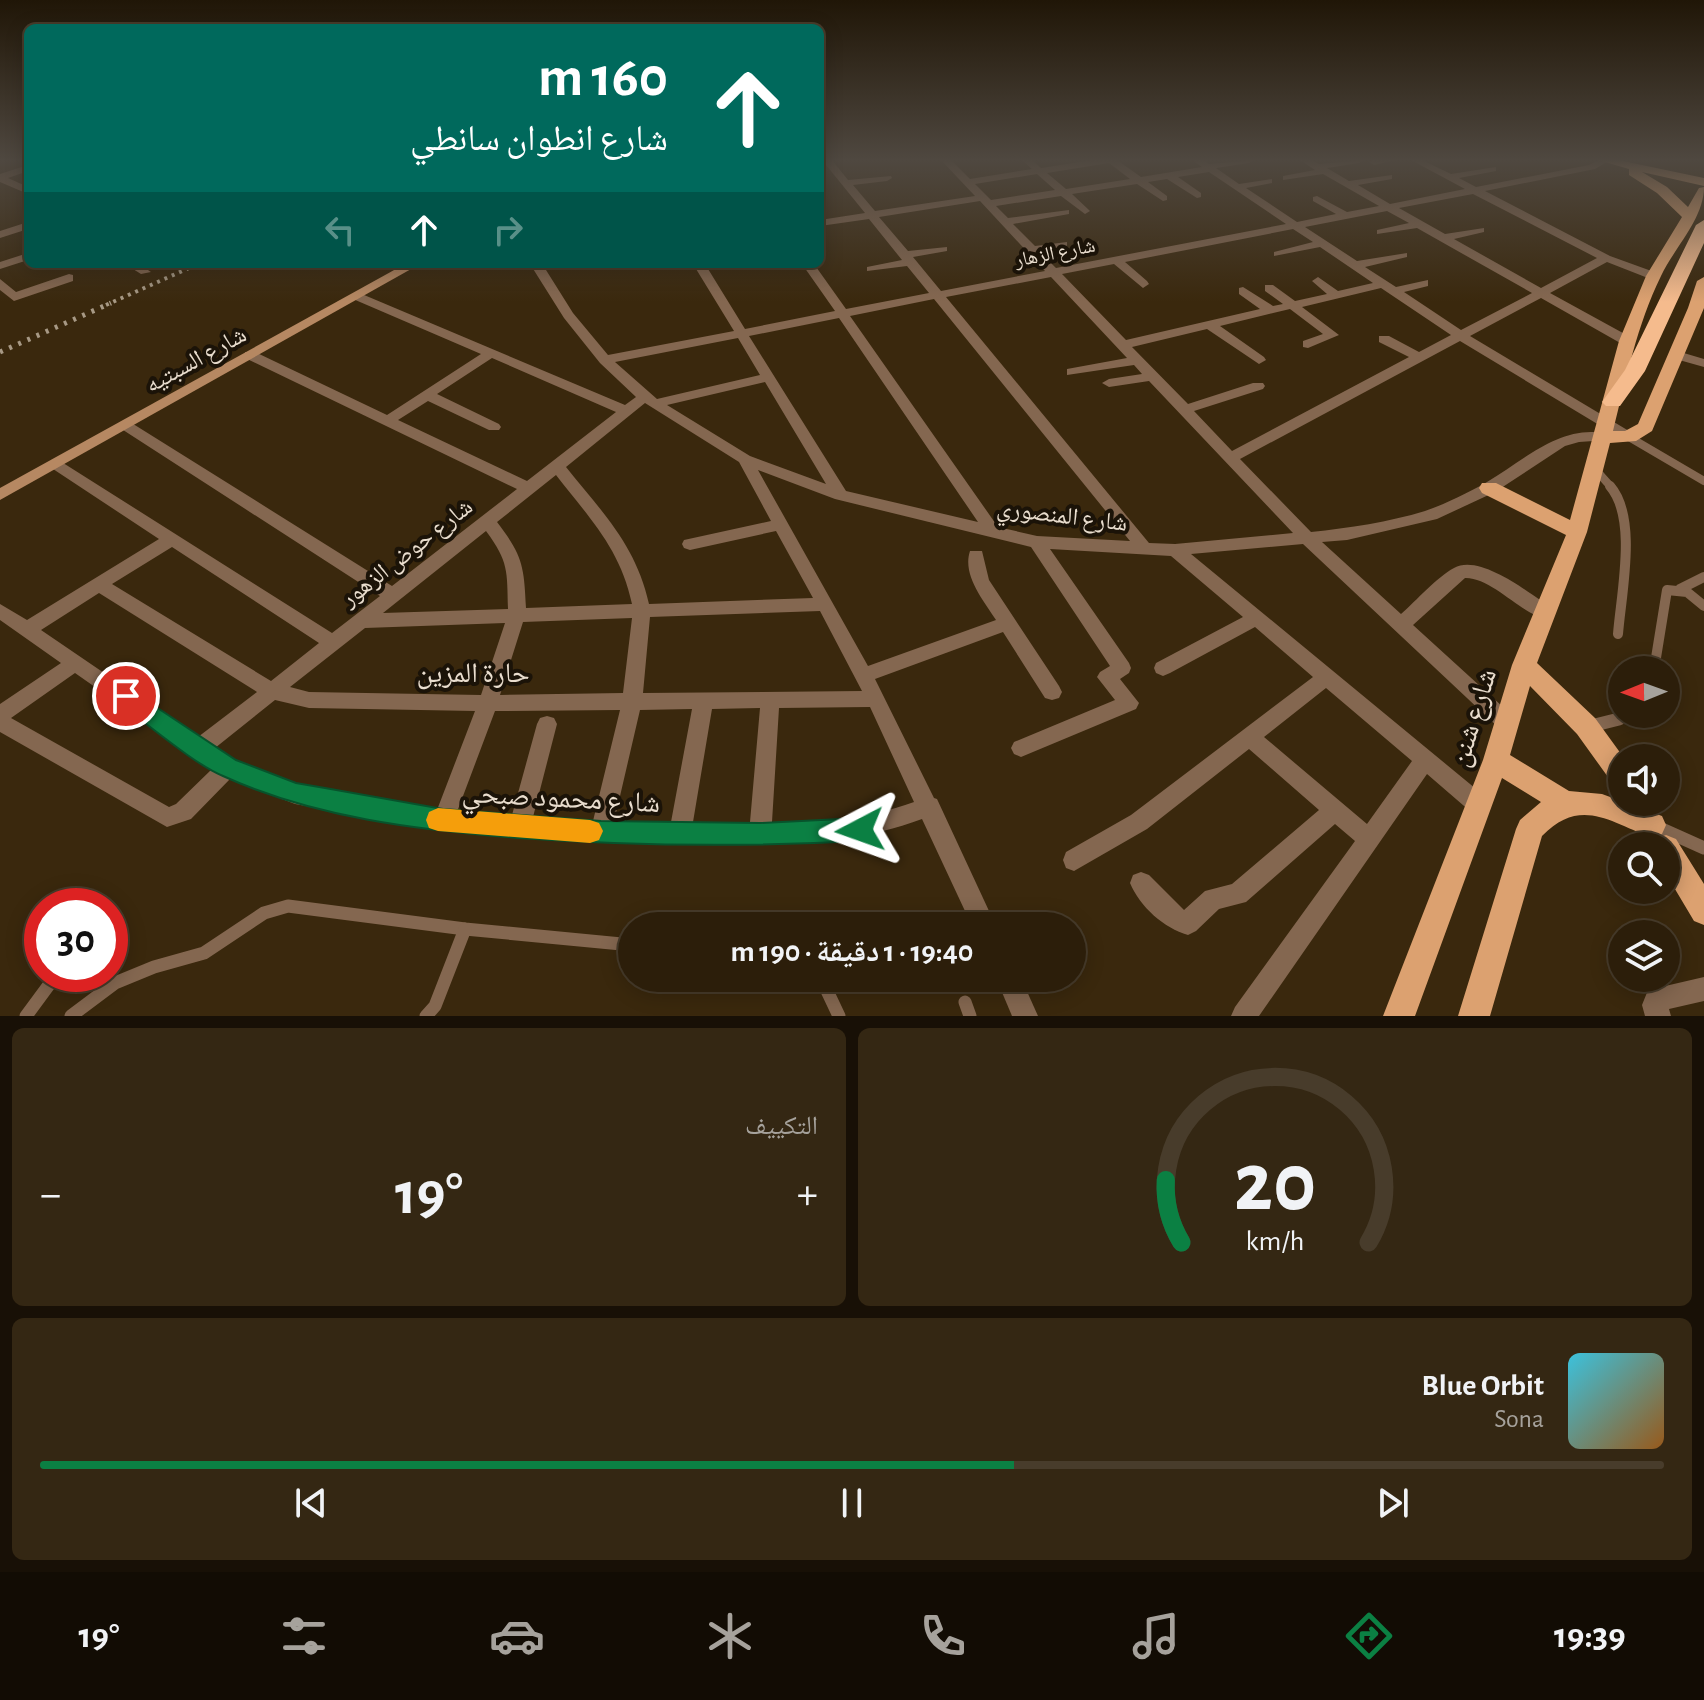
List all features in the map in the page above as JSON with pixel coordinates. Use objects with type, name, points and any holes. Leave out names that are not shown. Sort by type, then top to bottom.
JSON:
[{"type":"highway","points":[[1634,348],[1696,220]]},
{"type":"main road","name":"شارع شنن","points":[[1399,1016],[1496,760],[1524,665],[1577,532],[1613,402],[1634,348],[1653,276],[1696,220]]},
{"type":"main road","points":[[1605,431],[1629,437],[1646,427],[1700,310],[1704,281]]},
{"type":"main road","points":[[1489,488],[1577,532]]},
{"type":"main road","points":[[1524,665],[1586,726],[1608,757]]},
{"type":"main road","points":[[1496,760],[1562,801],[1584,802],[1655,830],[1704,911]]},
{"type":"main road","points":[[1474,1016],[1530,829],[1545,811],[1562,801]]},
{"type":"street","points":[[866,207],[1145,549]]},
{"type":"street","points":[[824,222],[933,207]]},
{"type":"street","points":[[990,207],[1309,540],[1507,723]]},
{"type":"street","points":[[1081,207],[1085,211]]},
{"type":"street","points":[[1269,207],[1605,431]]},
{"type":"street","points":[[1332,207],[1345,215]]},
{"type":"street","name":"شارع الزهار","points":[[605,360],[1386,207]]},
{"type":"street","points":[[1389,207],[1634,348]]},
{"type":"street","points":[[1509,207],[1606,258],[1653,276]]},
{"type":"street","points":[[1004,222],[1065,212]]},
{"type":"street","points":[[1381,232],[1419,224]]},
{"type":"street","points":[[0,235],[24,226]]},
{"type":"street","points":[[1442,238],[1480,230]]},
{"type":"street","points":[[1278,254],[1322,243]]},
{"type":"street","points":[[1031,250],[1063,244]]},
{"type":"street","points":[[871,269],[943,249]]},
{"type":"street","points":[[1356,265],[1403,255]]},
{"type":"street","points":[[0,266],[24,257]]},
{"type":"street","points":[[1230,458],[1606,258]]},
{"type":"street","points":[[1116,260],[1143,284]]},
{"type":"street","points":[[138,268],[145,272]]},
{"type":"street","name":"شارع السبتيه","points":[[0,495],[407,268]]},
{"type":"street","name":"شارع المنصوري","points":[[538,268],[568,315],[605,360],[649,400],[745,459],[841,495],[1037,542],[1175,550],[1309,540],[1393,526],[1431,515],[1489,488],[1560,443],[1605,431]]},
{"type":"street","points":[[702,268],[841,495]]},
{"type":"street","points":[[811,268],[994,533]]},
{"type":"street","points":[[0,283],[12,296],[69,278]]},
{"type":"street","points":[[1318,281],[1336,295]]},
{"type":"street","points":[[1122,345],[1336,295],[1424,283]]},
{"type":"street","points":[[1269,288],[1333,335],[1308,344]]},
{"type":"street","points":[[1243,291],[1270,310]]},
{"type":"street","points":[[357,296],[626,411]]},
{"type":"street","points":[[1210,325],[1259,360]]},
{"type":"street","points":[[1384,339],[1419,357]]},
{"type":"street","points":[[387,421],[491,353]]},
{"type":"street","points":[[250,355],[529,488]]},
{"type":"street","points":[[1677,355],[1704,363]]},
{"type":"street","points":[[1072,372],[1137,360]]},
{"type":"street","points":[[1109,383],[1152,376]]},
{"type":"street","points":[[649,400],[769,377]]},
{"type":"street","points":[[1184,410],[1258,386]]},
{"type":"street","points":[[427,395],[494,427]]},
{"type":"street","name":"شارع حوض الزهور","points":[[201,747],[626,411],[649,400]]},
{"type":"street","points":[[125,425],[393,595]]},
{"type":"street","points":[[745,459],[864,675],[978,912]]},
{"type":"street","points":[[55,464],[333,643]]},
{"type":"street","points":[[557,466],[622,549],[635,578],[642,611],[632,702],[601,832]]},
{"type":"street","points":[[443,821],[488,703],[517,613],[516,569],[508,549],[487,521]]},
{"type":"street","points":[[690,544],[783,524]]},
{"type":"street","points":[[27,629],[172,539]]},
{"type":"street","points":[[1021,748],[1129,703],[1107,677],[1122,668],[1037,542]]},
{"type":"street","points":[[1175,550],[1479,805]]},
{"type":"street","points":[[976,555],[980,581],[1052,692]]},
{"type":"street","points":[[1401,625],[1460,572],[1467,570],[1487,576],[1545,612]]},
{"type":"street","name":"حارة المزين","points":[[100,585],[272,691],[334,702],[770,702],[876,699]]},
{"type":"street","points":[[361,621],[827,604]]},
{"type":"street","name":"شارع محمود صبحي","points":[[0,611],[201,747],[227,768],[295,794],[443,821],[601,832],[760,835],[860,830],[894,821],[929,806]]},
{"type":"street","points":[[1163,668],[1256,618]]},
{"type":"street","points":[[864,675],[1007,623]]},
{"type":"street","points":[[0,715],[76,662]]},
{"type":"street","points":[[1074,860],[1139,822],[1327,677]]},
{"type":"street","points":[[680,833],[703,702]]},
{"type":"street","points":[[760,835],[770,702]]},
{"type":"street","points":[[0,722],[167,817],[178,815],[189,807],[227,768]]},
{"type":"street","points":[[520,826],[547,724]]},
{"type":"street","points":[[1249,737],[1369,839]]},
{"type":"street","points":[[1244,1016],[1425,760]]},
{"type":"street","points":[[1141,883],[1174,919],[1188,923],[1213,899],[1238,894],[1335,810]]},
{"type":"street","points":[[1658,1016],[1657,999],[1704,989]]},
{"type":"street","points":[[1014,992],[1025,1016]]},
{"type":"lane","points":[[1629,437],[1704,481]]},
{"type":"lane","points":[[1595,469],[1617,494],[1626,520],[1618,634]]},
{"type":"lane","points":[[1656,656],[1667,590],[1680,589],[1704,577]]},
{"type":"lane","points":[[1680,589],[1696,596],[1704,606]]},
{"type":"lane","points":[[1586,726],[1608,723]]},
{"type":"lane","points":[[1655,830],[1704,848]]},
{"type":"lane","points":[[71,1016],[82,1004],[116,981],[209,951],[269,909],[288,906],[465,929],[618,944]]},
{"type":"lane","points":[[426,1016],[435,1006],[465,929]]},
{"type":"lane","points":[[26,1016],[44,992]]},
{"type":"lane","points":[[828,992],[839,1016]]},
{"type":"railway","points":[[106,305],[189,268]]},
{"type":"railway","points":[[0,352],[111,303]]},
{"type":"slow traffic","points":[[438,820],[590,831]]},
{"type":"route","points":[[126,696],[227,768],[295,794],[443,821],[601,832],[760,835],[860,830]]}]
